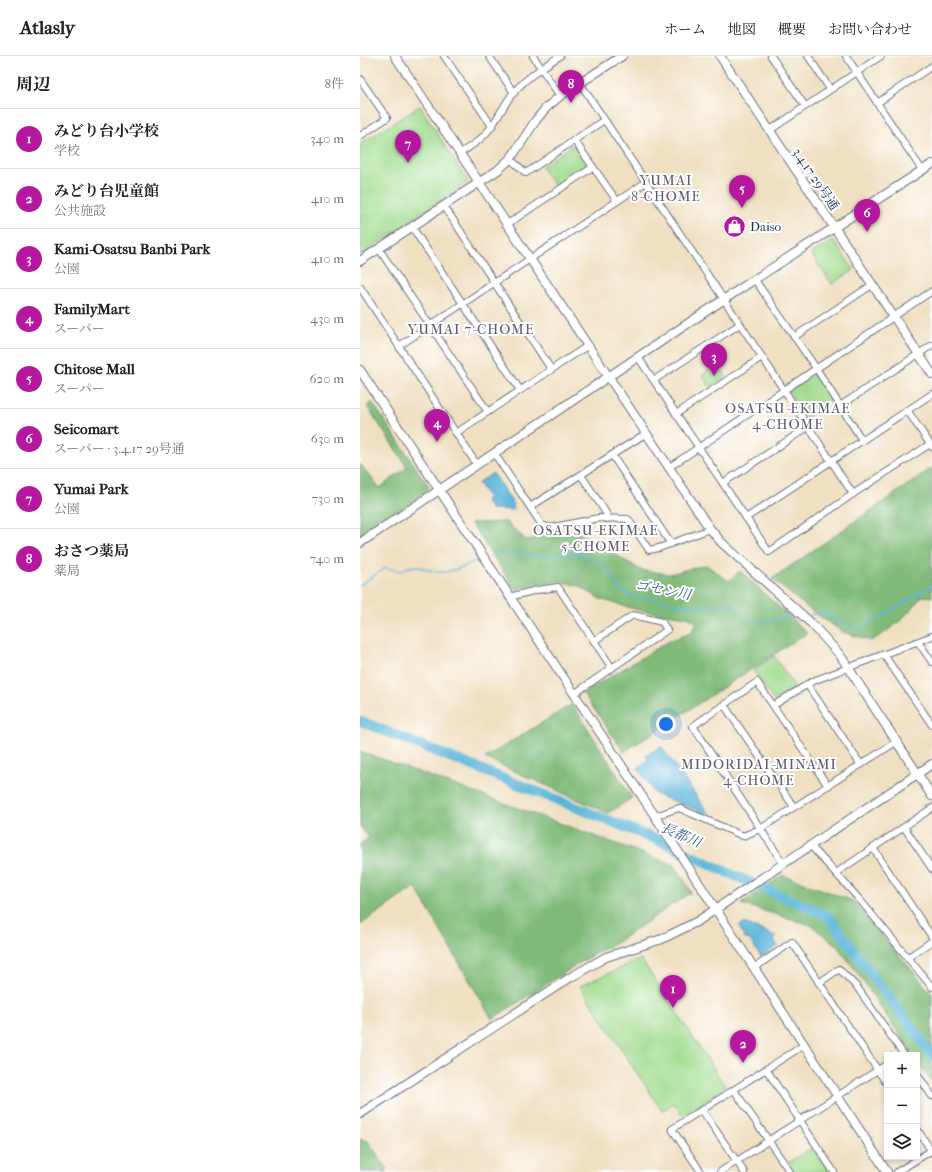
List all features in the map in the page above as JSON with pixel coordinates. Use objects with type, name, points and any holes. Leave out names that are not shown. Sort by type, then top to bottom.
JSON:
[{"type":"street","points":[[395,56],[645,434],[710,529],[721,542],[811,623],[840,655],[932,796]]},
{"type":"street","points":[[444,56],[492,126]]},
{"type":"street","points":[[489,56],[514,93]]},
{"type":"street","points":[[533,56],[560,96]]},
{"type":"street","points":[[459,154],[481,138],[492,126],[502,109],[524,81],[560,56]]},
{"type":"street","points":[[360,262],[498,170],[510,160],[536,120],[546,108],[560,96],[622,56]]},
{"type":"street","name":"3.4.17 29号通","points":[[720,56],[932,374]]},
{"type":"street","points":[[771,56],[805,106]]},
{"type":"street","points":[[808,56],[830,89]]},
{"type":"street","points":[[846,56],[922,170]]},
{"type":"street","points":[[770,130],[881,56]]},
{"type":"street","points":[[877,103],[932,66]]},
{"type":"street","points":[[360,78],[362,86],[387,118],[360,136]]},
{"type":"street","points":[[580,83],[853,494]]},
{"type":"street","points":[[510,160],[526,173],[604,120]]},
{"type":"street","points":[[574,140],[617,201]]},
{"type":"street","points":[[360,543],[723,300],[932,164]]},
{"type":"street","points":[[506,225],[593,167]]},
{"type":"street","points":[[399,346],[646,182]]},
{"type":"street","points":[[444,206],[551,370]]},
{"type":"street","points":[[412,227],[520,390]]},
{"type":"street","points":[[379,249],[488,412]]},
{"type":"street","points":[[755,280],[816,368],[862,440]]},
{"type":"street","points":[[794,337],[872,285]]},
{"type":"street","points":[[360,287],[477,465]]},
{"type":"street","points":[[668,468],[932,291]]},
{"type":"street","points":[[654,380],[740,324]]},
{"type":"street","points":[[840,406],[932,345]]},
{"type":"street","points":[[456,433],[587,346]]},
{"type":"street","points":[[638,357],[769,552],[853,494],[931,446],[907,410]]},
{"type":"street","points":[[676,414],[762,357]]},
{"type":"street","points":[[360,370],[669,837],[887,1172]]},
{"type":"street","points":[[746,518],[932,394]]},
{"type":"street","points":[[723,483],[808,427]]},
{"type":"street","points":[[530,507],[645,434]]},
{"type":"street","points":[[494,453],[542,525],[549,528],[599,518],[628,519],[649,550],[671,544],[710,529]]},
{"type":"street","points":[[612,455],[671,544]]},
{"type":"street","points":[[581,475],[606,513],[607,519]]},
{"type":"street","points":[[509,597],[537,590],[558,587],[612,668]]},
{"type":"street","points":[[574,694],[666,630],[662,622],[632,615],[594,641]]},
{"type":"street","points":[[774,705],[807,684],[827,675],[848,669],[932,636]]},
{"type":"street","points":[[918,642],[932,662]]},
{"type":"street","points":[[884,655],[931,720]]},
{"type":"street","points":[[783,863],[693,726],[757,682],[828,786]]},
{"type":"street","points":[[807,684],[861,765]]},
{"type":"street","points":[[724,705],[794,808]]},
{"type":"street","points":[[655,816],[679,808],[743,836],[760,829],[896,742]]},
{"type":"street","points":[[360,1114],[570,977],[606,957],[662,939],[679,931],[716,909],[932,764]]},
{"type":"street","points":[[836,873],[932,808]]},
{"type":"street","points":[[904,827],[932,869]]},
{"type":"street","points":[[810,845],[860,900],[932,987]]},
{"type":"street","points":[[872,848],[932,937]]},
{"type":"street","points":[[907,958],[932,941]]},
{"type":"street","points":[[754,968],[792,942],[884,1079]]},
{"type":"street","points":[[820,983],[838,969],[857,987],[901,1052]]},
{"type":"street","points":[[701,1172],[672,1129],[804,1044]]},
{"type":"street","points":[[720,1172],[884,1066]]},
{"type":"street","points":[[766,1069],[834,1172]]},
{"type":"street","points":[[920,1078],[932,1096]]},
{"type":"street","points":[[734,1090],[790,1172]]},
{"type":"street","points":[[702,1110],[744,1172]]},
{"type":"street","points":[[897,1172],[932,1151],[920,1133]]},
{"type":"green space","points":[[420,106],[468,182],[360,255],[360,144]]},
{"type":"green space","points":[[573,145],[588,165],[556,188],[541,167]]},
{"type":"green space","points":[[833,240],[854,270],[832,284],[811,254]]},
{"type":"green space","points":[[718,364],[726,376],[710,387],[702,375]]},
{"type":"green space","points":[[815,374],[832,400],[806,418],[788,391]]},
{"type":"green space","points":[[372,402],[429,487],[424,495],[360,536],[360,464],[380,488],[407,467],[367,406]]},
{"type":"green space","points":[[932,468],[932,597],[922,596],[911,610],[893,627],[871,641],[843,632],[812,611],[772,579]]},
{"type":"green space","points":[[506,522],[526,540],[552,533],[581,534],[641,570],[669,574],[706,565],[729,581],[740,571],[807,633],[624,752],[583,693],[671,640],[691,633],[697,622],[687,617],[638,610],[600,599],[579,586],[560,581],[515,589],[471,523]]},
{"type":"green space","points":[[774,656],[795,687],[774,701],[753,670]]},
{"type":"green space","points":[[572,704],[632,798],[608,813],[485,758]]},
{"type":"green space","points":[[360,751],[675,865],[691,892],[616,943],[592,955],[492,1019],[415,887],[360,925],[360,844],[369,838],[360,826]]},
{"type":"green space","points":[[782,875],[853,901],[932,994],[932,1081],[920,1064],[920,1052],[911,1052],[859,975],[837,946],[811,925],[741,904]]},
{"type":"green space","points":[[641,959],[726,1087],[683,1116],[674,1103],[662,1111],[580,986]]},
{"type":"green space","points":[[360,1139],[368,1141],[387,1168],[386,1172],[360,1172]]},
{"type":"green space","points":[[813,1147],[830,1172],[794,1172],[788,1163]]},
{"type":"water","points":[[493,473],[514,505],[512,510],[491,509],[485,500],[488,497],[478,483]]},
{"type":"water","points":[[661,746],[710,815],[655,794],[638,768],[648,760],[646,756]]},
{"type":"water","points":[[744,923],[776,936],[774,940],[778,946],[761,957],[749,939],[745,939],[739,926]]},
{"type":"waterway","name":"ゴセン川","points":[[490,557],[502,551],[539,556],[573,553],[597,560],[603,564],[621,590],[633,597],[691,607],[728,604],[757,623],[796,616]]},
{"type":"waterway","name":"ゴセン川","points":[[360,585],[385,568],[401,571],[415,566],[443,572],[458,569],[477,560]]},
{"type":"waterway","name":"ゴセン川","points":[[811,615],[823,612],[853,629],[858,630],[932,586]]},
{"type":"waterway","name":"長都川","points":[[360,721],[665,843],[731,874],[828,916],[932,1055]]},
{"type":"place","name":"おさつ薬局","points":[[571,103]]},
{"type":"place","name":"Yumai Park","points":[[408,163]]},
{"type":"place","name":"Chitose Mall","points":[[742,208]]},
{"type":"place","name":"Daiso","points":[[734,226]]},
{"type":"place","name":"Seicomart","points":[[867,232]]},
{"type":"place","name":"Kami-Osatsu Banbi Park","points":[[714,376]]},
{"type":"place","name":"FamilyMart","points":[[437,442]]},
{"type":"place","name":"みどり台小学校","points":[[673,1008]]},
{"type":"place","name":"みどり台児童館","points":[[743,1063]]},
{"type":"district","name":"YUMAI 8-CHOME","points":[[666,188]]},
{"type":"district","name":"YUMAI 7-CHOME","points":[[471,329]]},
{"type":"district","name":"OSATSU-EKIMAE 4-CHOME","points":[[788,416]]},
{"type":"district","name":"OSATSU-EKIMAE 5-CHOME","points":[[596,538]]},
{"type":"district","name":"MIDORIDAI-MINAMI 4-CHOME","points":[[759,772]]}]
